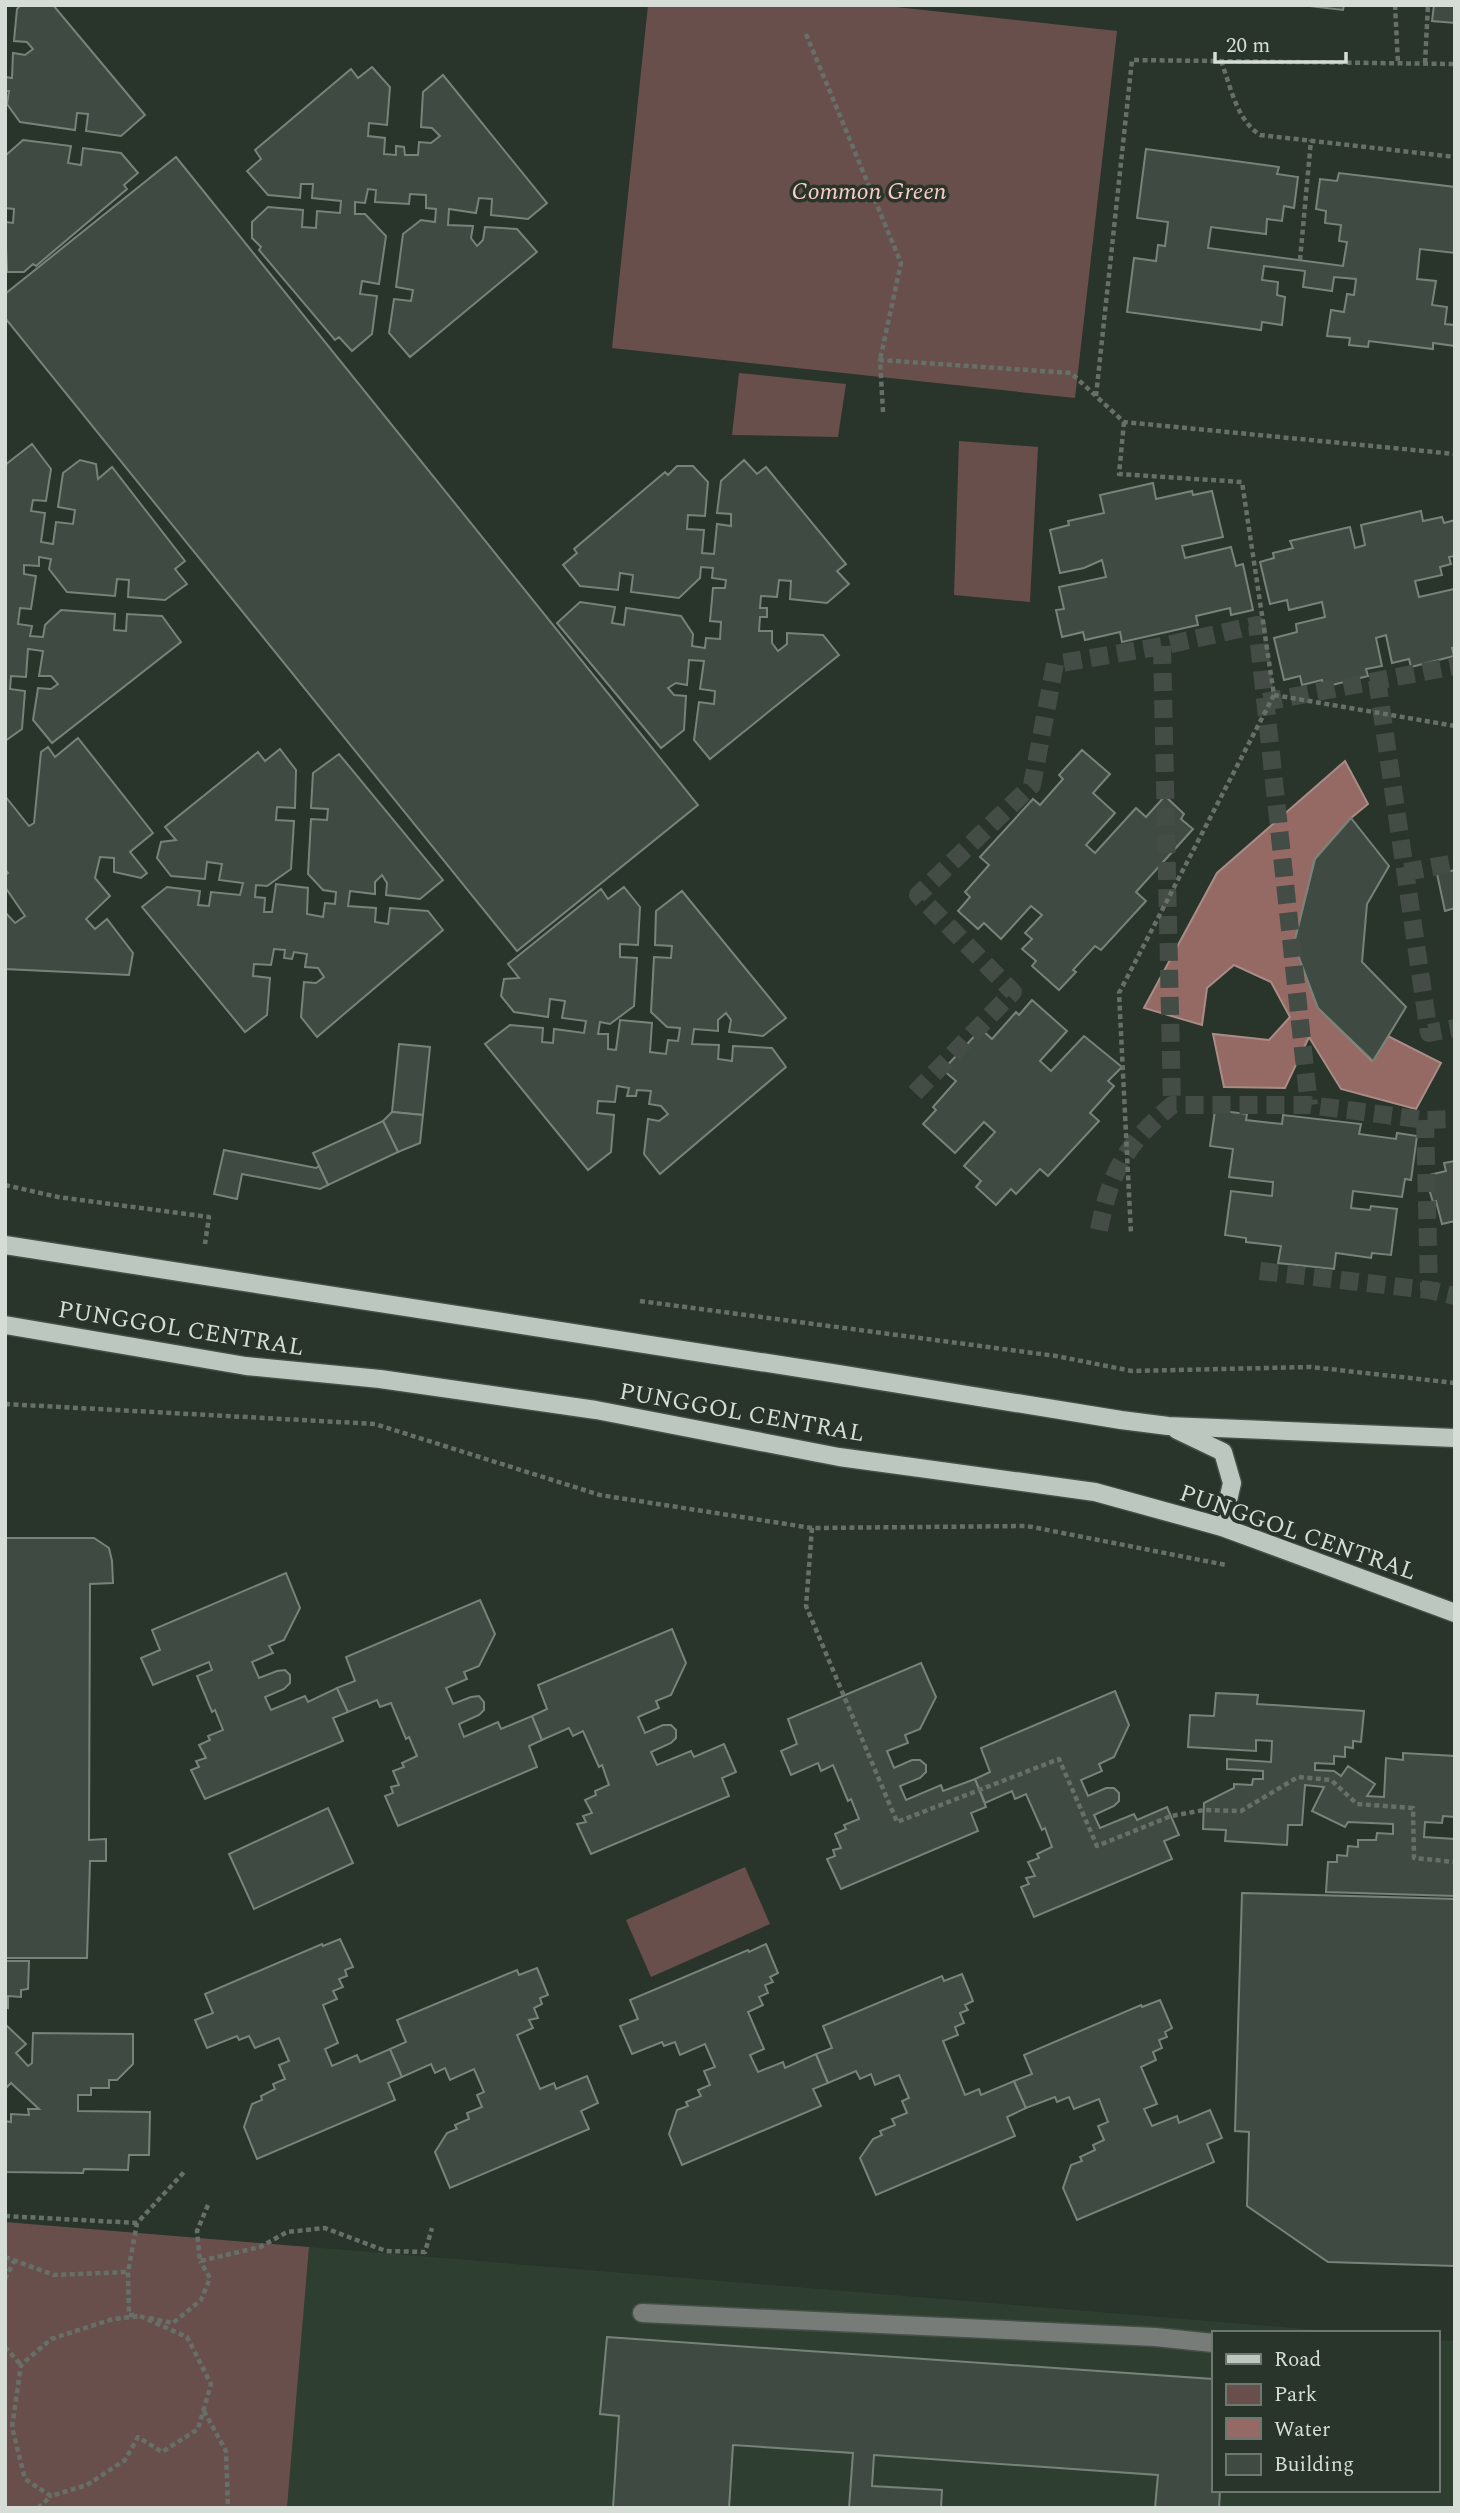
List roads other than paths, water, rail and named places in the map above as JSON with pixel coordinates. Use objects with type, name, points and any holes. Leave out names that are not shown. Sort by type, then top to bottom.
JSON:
[{"type":"main road","name":"PUNGGOL CENTRAL","points":[[5,1245],[1168,1426],[1455,1438]]},
{"type":"main road","name":"PUNGGOL CENTRAL","points":[[5,1325],[246,1366],[380,1379],[596,1410],[839,1457],[1095,1492],[1222,1527],[1455,1613]]},
{"type":"main road","points":[[1168,1426],[1223,1452],[1232,1483],[1222,1527]]},
{"type":"lane","points":[[642,2312],[1155,2337],[1212,2343]]},
{"type":"water","points":[[1345,761],[1368,804],[1351,818],[1315,859],[1294,944],[1318,1008],[1372,1061],[1388,1036],[1441,1063],[1416,1109],[1341,1089],[1309,1037],[1285,1088],[1224,1087],[1213,1034],[1269,1040],[1290,1017],[1271,982],[1234,965],[1207,988],[1202,1025],[1144,1008],[1217,873]]},
{"type":"tunnel","points":[[915,1093],[1013,992],[918,895],[1032,785],[1055,664],[1162,646],[1257,625],[1309,1105]]},
{"type":"tunnel","points":[[1162,646],[1172,1105]]},
{"type":"tunnel","points":[[1264,702],[1455,666]]},
{"type":"tunnel","points":[[1377,680],[1429,1033],[1455,1028]]},
{"type":"tunnel","points":[[1405,872],[1455,863]]},
{"type":"tunnel","points":[[1099,1230],[1109,1190],[1123,1160],[1143,1133],[1172,1105],[1309,1105],[1425,1120],[1455,1119]]},
{"type":"tunnel","points":[[1425,1120],[1429,1290]]},
{"type":"tunnel","points":[[1260,1271],[1429,1290],[1455,1296]]},
{"type":"park label","name":"Common Green","points":[[869,191]]}]
